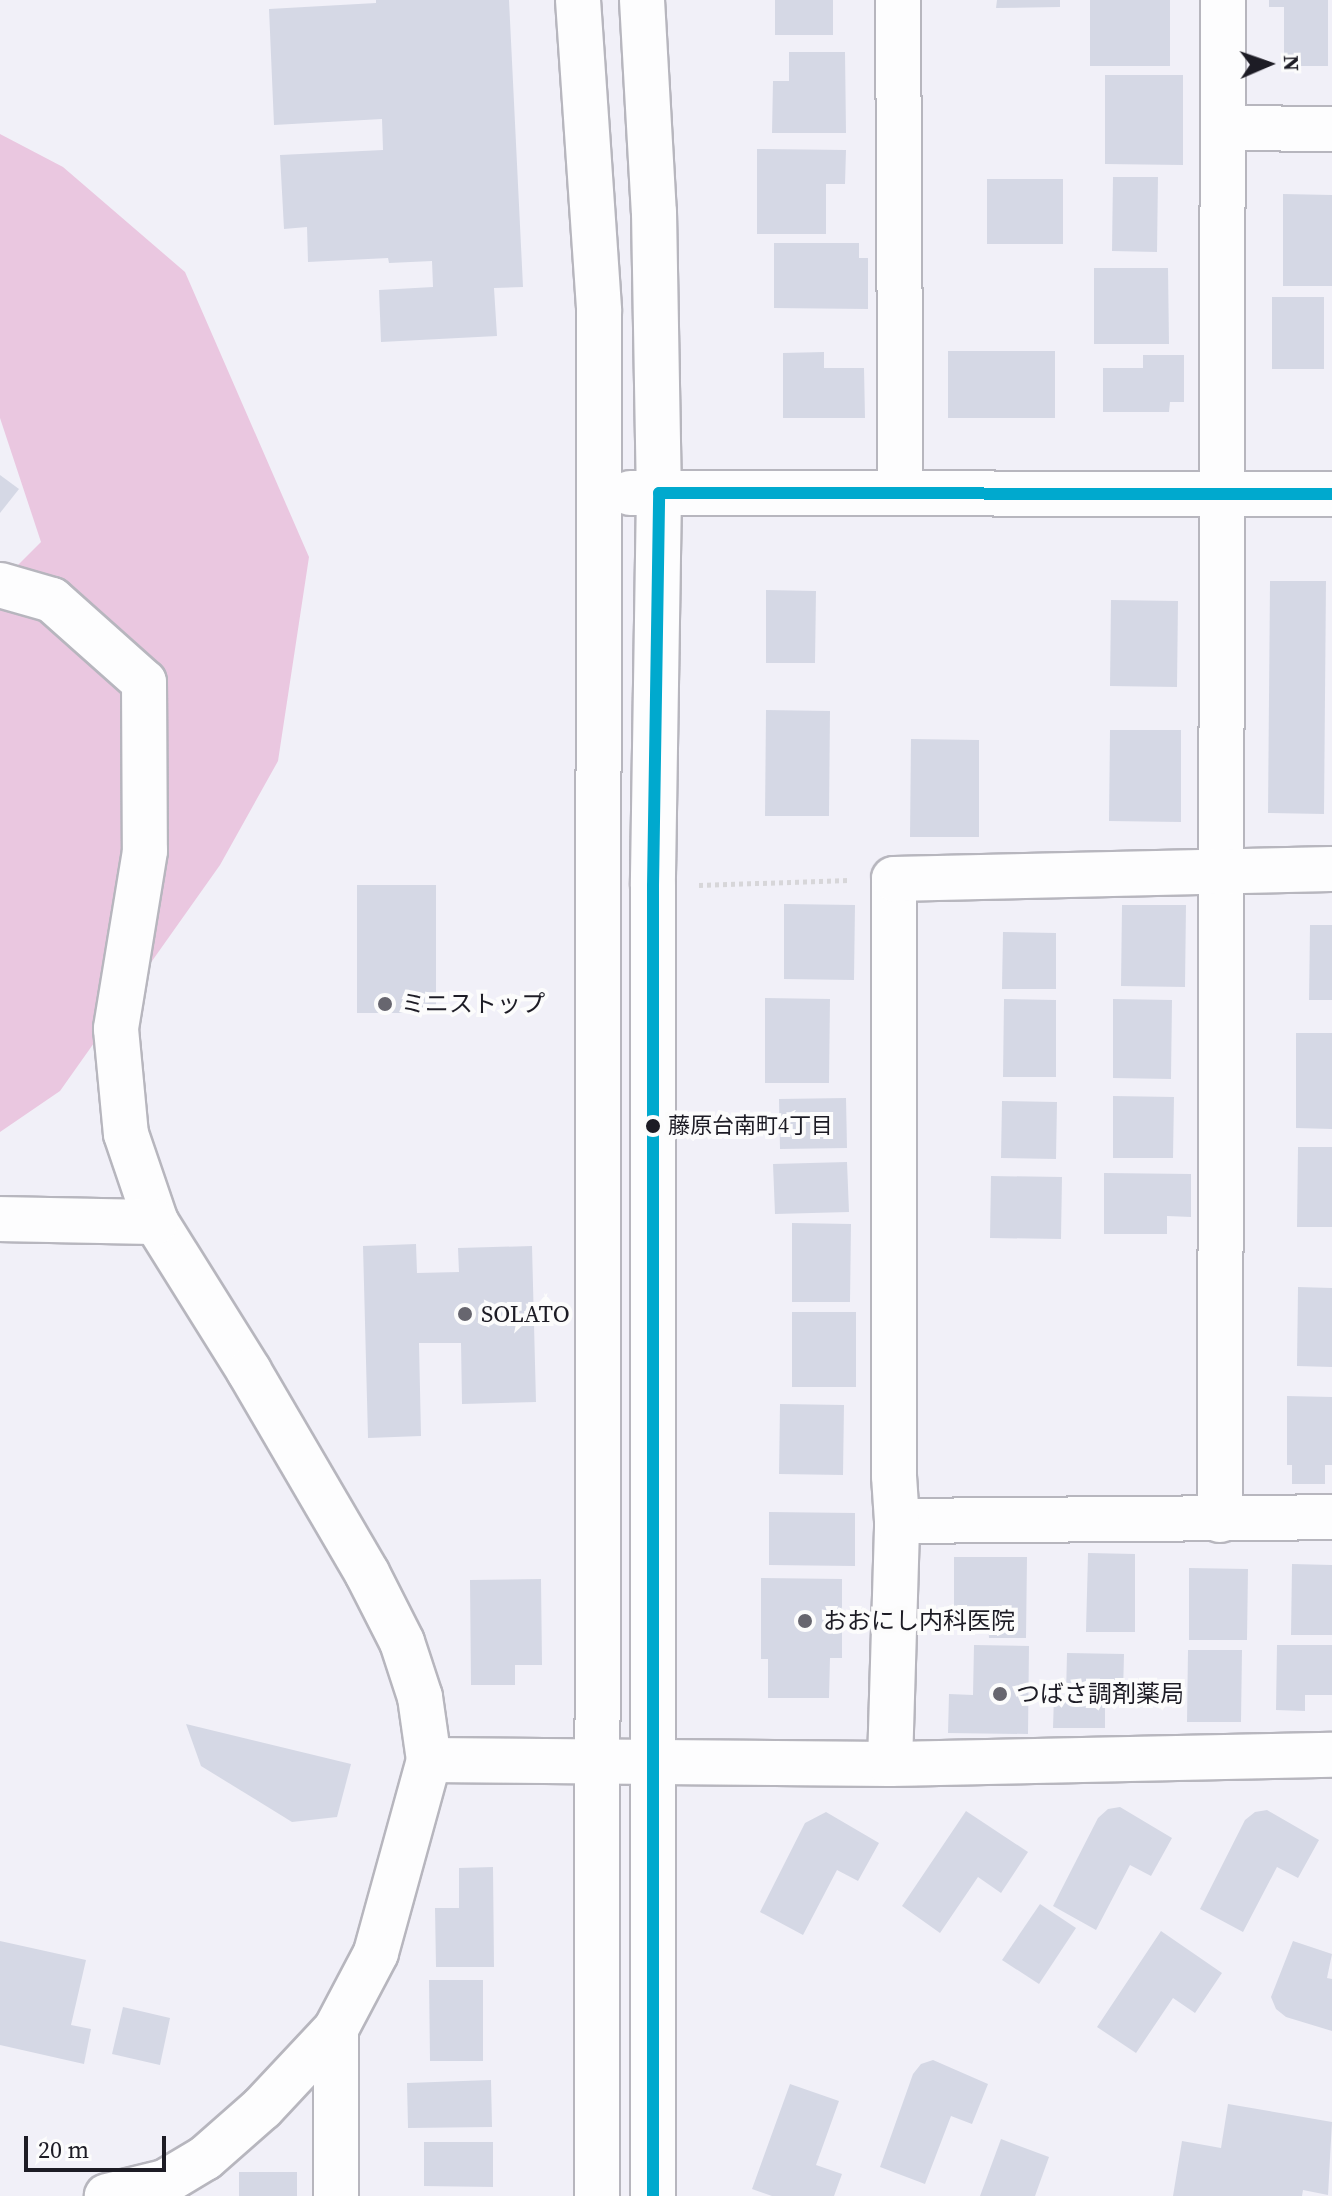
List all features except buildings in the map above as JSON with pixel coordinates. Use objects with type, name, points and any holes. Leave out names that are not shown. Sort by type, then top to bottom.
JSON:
[{"type":"street","points":[[578,0],[599,311],[597,2196]]},
{"type":"street","points":[[642,0],[654,212],[659,493],[653,886],[653,2196]]},
{"type":"street","points":[[898,0],[901,492]]},
{"type":"street","points":[[1220,1520],[1223,0]]},
{"type":"street","points":[[1223,128],[1332,129]]},
{"type":"street","points":[[598,493],[1332,494]]},
{"type":"street","points":[[0,585],[52,600],[144,682],[145,851],[116,1029],[126,1134],[156,1222],[249,1371],[367,1573],[402,1642],[420,1697],[429,1760],[376,1953],[336,2029],[262,2108],[205,2158],[165,2182],[107,2196]]},
{"type":"street","points":[[890,1764],[897,1521],[894,1476],[894,879],[1332,869]]},
{"type":"street","points":[[0,1219],[156,1222]]},
{"type":"street","points":[[897,1521],[1332,1517]]},
{"type":"street","points":[[429,1760],[890,1764],[1332,1755]]},
{"type":"street","points":[[336,2029],[336,2196]]},
{"type":"path","points":[[653,886],[894,879]]},
{"type":"shaded area","points":[[0,134],[63,167],[185,272],[309,557],[278,761],[220,865],[60,1091],[0,1132],[0,583],[41,542],[0,418]]},
{"type":"transit line","points":[[653,2196],[653,886],[659,493],[1332,494]]},
{"type":"place","name":"ミニストップ","points":[[385,1004]]},
{"type":"place","name":"藤原台南町4丁目","points":[[653,1126]]},
{"type":"place","name":"SOLATO","points":[[465,1314]]},
{"type":"place","name":"おおにし内科医院","points":[[805,1621]]},
{"type":"place","name":"つばさ調剤薬局","points":[[1000,1694]]}]
